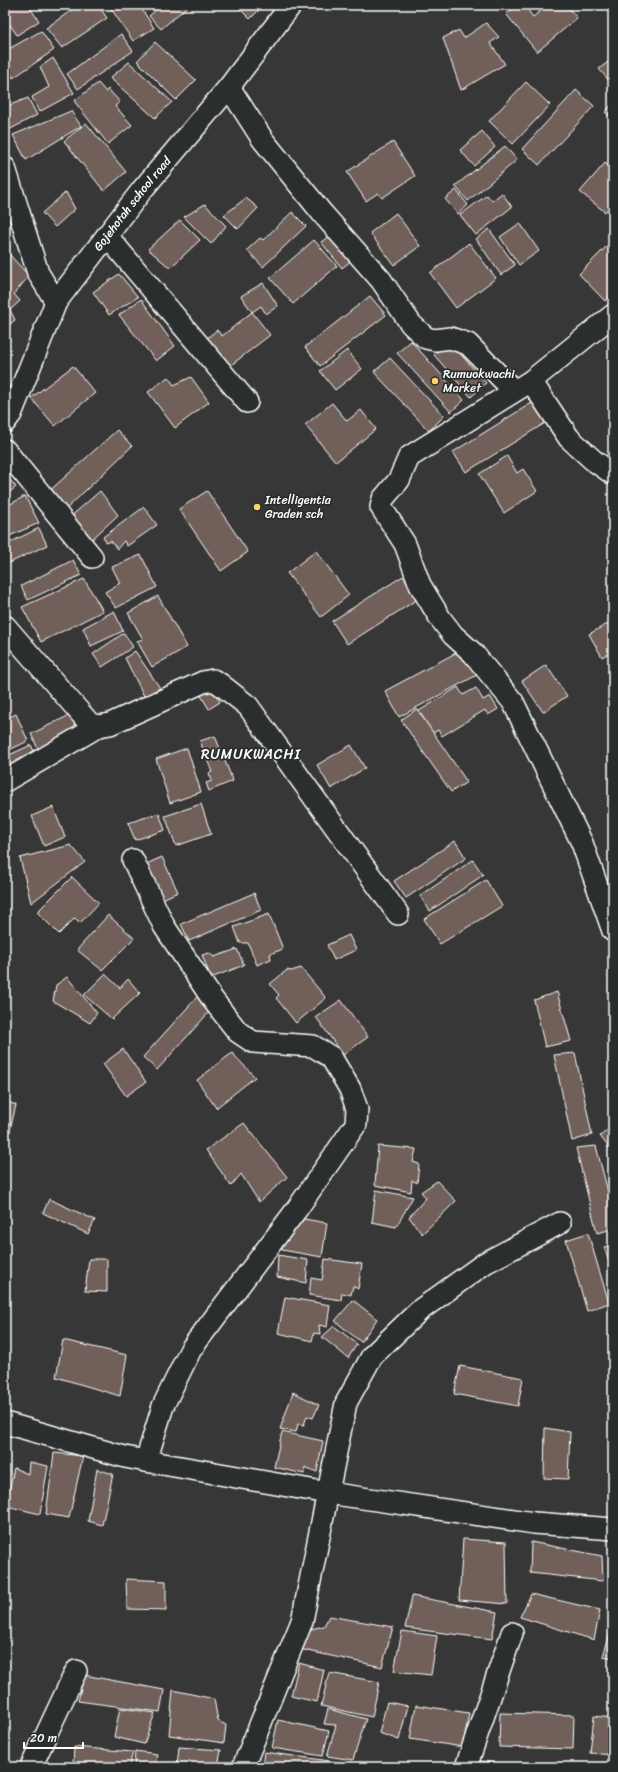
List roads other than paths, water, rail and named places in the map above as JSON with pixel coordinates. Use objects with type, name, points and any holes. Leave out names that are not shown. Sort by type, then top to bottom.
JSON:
[{"type":"street","name":"Gojehotah school road","points":[[5,422],[11,414],[56,302],[142,190],[230,87],[291,5]]},
{"type":"street","points":[[230,87],[263,140],[322,213],[381,280],[411,324],[426,338],[435,340],[450,338],[468,344],[514,391]]},
{"type":"street","points":[[5,168],[38,273],[56,302]]},
{"type":"street","points":[[107,236],[246,402]]},
{"type":"street","points":[[613,315],[531,381],[409,457],[399,480],[383,500],[381,507],[405,544],[420,585],[440,618],[453,635],[473,653],[513,702],[582,843],[613,931]]},
{"type":"street","points":[[531,381],[569,438],[593,460],[613,474]]},
{"type":"street","points":[[5,450],[92,558]]},
{"type":"street","points":[[5,626],[90,724],[99,726]]},
{"type":"street","points":[[5,781],[99,726],[110,724],[203,682],[213,680],[248,706],[398,914]]},
{"type":"street","points":[[134,860],[164,926],[213,1000],[238,1032],[252,1042],[313,1046],[331,1057],[350,1089],[357,1109],[356,1124],[297,1209],[191,1349],[163,1406],[146,1461]]},
{"type":"street","points":[[243,1767],[302,1621],[346,1403],[372,1356],[420,1310],[485,1264],[560,1223]]},
{"type":"street","points":[[5,1423],[125,1457],[328,1493],[534,1523],[613,1529]]},
{"type":"street","points":[[466,1767],[512,1633]]},
{"type":"street","points":[[31,1767],[76,1671]]},
{"type":"place","name":"Rumuokwachi Market","points":[[435,381]]},
{"type":"place","name":"Intelligentia Graden sch","points":[[257,507]]},
{"type":"district","name":"RUMUKWACHI","points":[[251,754]]}]
